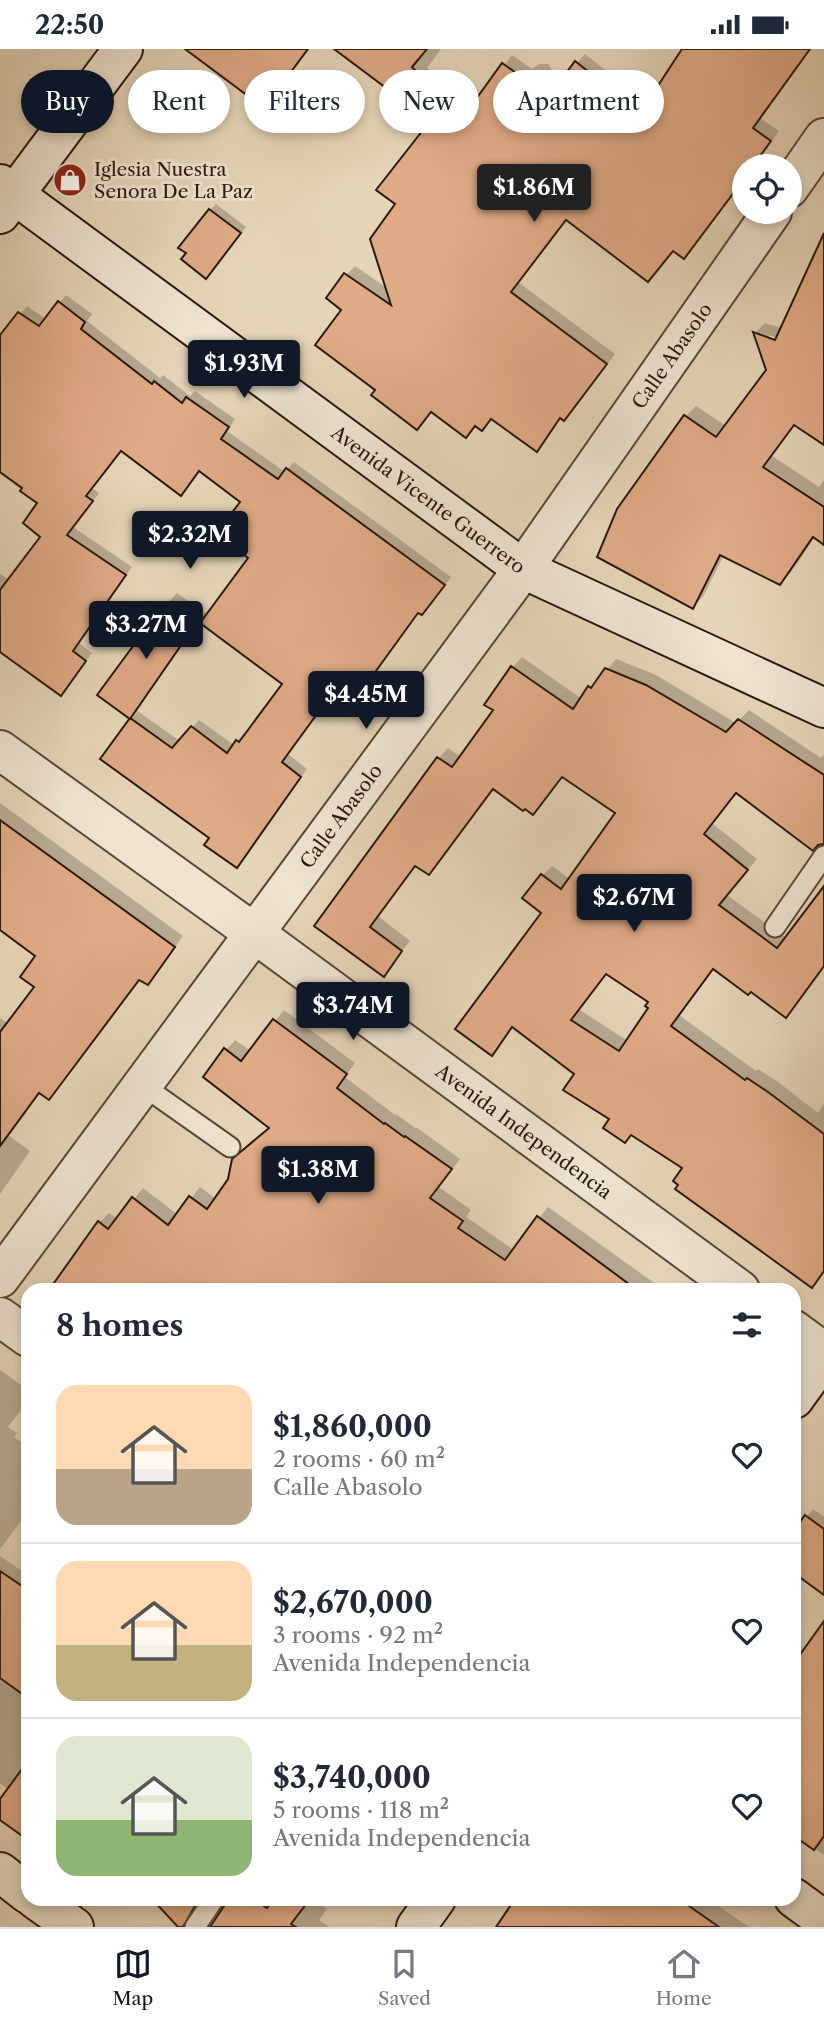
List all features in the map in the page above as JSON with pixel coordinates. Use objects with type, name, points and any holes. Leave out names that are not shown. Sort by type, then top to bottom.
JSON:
[{"type":"street","points":[[5,198],[122,49]]},
{"type":"street","points":[[802,169],[824,138]]},
{"type":"street","name":"Avenida Vicente Guerrero","points":[[5,198],[523,569],[824,708]]},
{"type":"street","name":"Calle Abasolo","points":[[0,1278],[523,569],[764,224]]},
{"type":"street","name":"Avenida Independencia","points":[[0,750],[730,1283]]},
{"type":"street","points":[[0,1317],[21,1332]]},
{"type":"street","points":[[801,1335],[824,1352]]},
{"type":"street","points":[[801,1389],[824,1357]]},
{"type":"street","points":[[0,1873],[21,1888]]},
{"type":"street","points":[[801,1903],[824,1920]]},
{"type":"street","points":[[45,1906],[74,1927]]},
{"type":"street","points":[[416,1927],[431,1906]]},
{"type":"lane","points":[[775,926],[824,856]]},
{"type":"lane","points":[[142,1085],[230,1147]]},
{"type":"lane","points":[[195,1927],[209,1906]]},
{"type":"building","points":[[185,49],[308,49],[292,70],[244,70],[244,93],[230,83],[230,70],[213,70]]},
{"type":"building","points":[[334,49],[427,49],[412,67],[415,70],[379,70],[379,83]]},
{"type":"building","points":[[682,49],[810,49],[753,128],[771,141],[762,154],[732,154],[732,195],[684,259],[673,251],[648,282],[566,220],[511,292],[607,364],[564,421],[560,418],[537,452],[491,419],[482,431],[475,426],[466,438],[431,412],[417,430],[371,395],[375,390],[315,345],[341,310],[326,298],[344,273],[391,305],[370,239],[395,204],[376,190],[421,133],[479,133],[479,95],[493,76],[493,133],[664,133],[664,76]]},
{"type":"building","points":[[575,61],[586,70],[568,70]]},
{"type":"building","points":[[502,63],[512,70],[497,70]]},
{"type":"building","points":[[209,209],[241,233],[206,279],[181,259],[186,253],[178,248]]},
{"type":"building","points":[[824,233],[824,445],[794,425],[763,467],[824,507],[824,545],[813,537],[780,585],[720,555],[693,609],[597,557],[617,509],[684,415],[716,437],[766,370],[753,332],[775,340]]},
{"type":"building","points":[[58,301],[85,322],[81,329],[152,384],[154,381],[182,403],[186,397],[229,427],[221,439],[278,479],[286,468],[445,585],[422,615],[418,613],[347,711],[328,699],[282,762],[301,777],[237,868],[204,845],[209,838],[100,759],[130,718],[172,748],[191,726],[227,753],[236,740],[239,742],[282,684],[200,623],[248,558],[216,534],[240,502],[199,471],[181,496],[121,451],[86,496],[93,501],[67,535],[126,575],[73,651],[86,661],[61,696],[0,652],[0,590],[40,537],[23,523],[37,503],[0,472],[0,335],[18,312],[39,326]]},
{"type":"building","points":[[164,604],[195,625],[130,719],[97,695]]},
{"type":"building","points":[[511,666],[573,709],[588,686],[591,688],[605,668],[646,685],[726,732],[738,719],[824,775],[824,844],[818,845],[813,851],[736,793],[704,834],[748,870],[719,905],[777,948],[824,886],[824,966],[786,1018],[713,969],[671,1026],[824,1134],[824,1271],[812,1288],[675,1189],[678,1185],[673,1181],[682,1168],[631,1135],[625,1143],[603,1128],[609,1119],[563,1090],[574,1074],[512,1027],[492,1056],[455,1029],[541,913],[522,898],[541,874],[561,889],[615,813],[562,777],[533,815],[493,789],[429,875],[415,866],[370,927],[402,951],[384,977],[314,926],[437,757],[452,767],[493,710],[484,705]],"holes":[[[606,974],[648,1002],[645,1006],[648,1008],[619,1051],[571,1020]]]},
{"type":"building","points":[[0,820],[175,947],[148,985],[139,980],[49,1100],[39,1093],[0,1146],[0,1032],[34,987],[20,977],[35,956],[0,930]]},
{"type":"building","points":[[273,1019],[347,1074],[337,1088],[384,1124],[452,1169],[430,1198],[463,1221],[458,1228],[505,1260],[537,1216],[628,1283],[54,1283],[98,1221],[108,1229],[132,1197],[168,1225],[189,1196],[207,1209],[228,1179],[232,1159],[269,1128],[203,1077],[224,1048],[241,1061]]},
{"type":"building","points":[[805,1515],[824,1529],[824,1595],[801,1578],[801,1520]]},
{"type":"building","points":[[0,1571],[21,1585],[21,1693],[0,1678]]},
{"type":"building","points":[[824,1621],[824,1836],[814,1850],[801,1841],[801,1653]]},
{"type":"building","points":[[21,1770],[21,1835],[0,1820],[0,1799]]},
{"type":"building","points":[[158,1906],[195,1906],[183,1927],[178,1927]]},
{"type":"building","points":[[224,1906],[305,1906],[291,1924],[296,1927],[210,1927]]},
{"type":"building","points":[[510,1906],[689,1906],[719,1927],[496,1927]]},
{"type":"place","name":"Iglesia Nuestra Senora De La Paz","points":[[70,180]]}]
